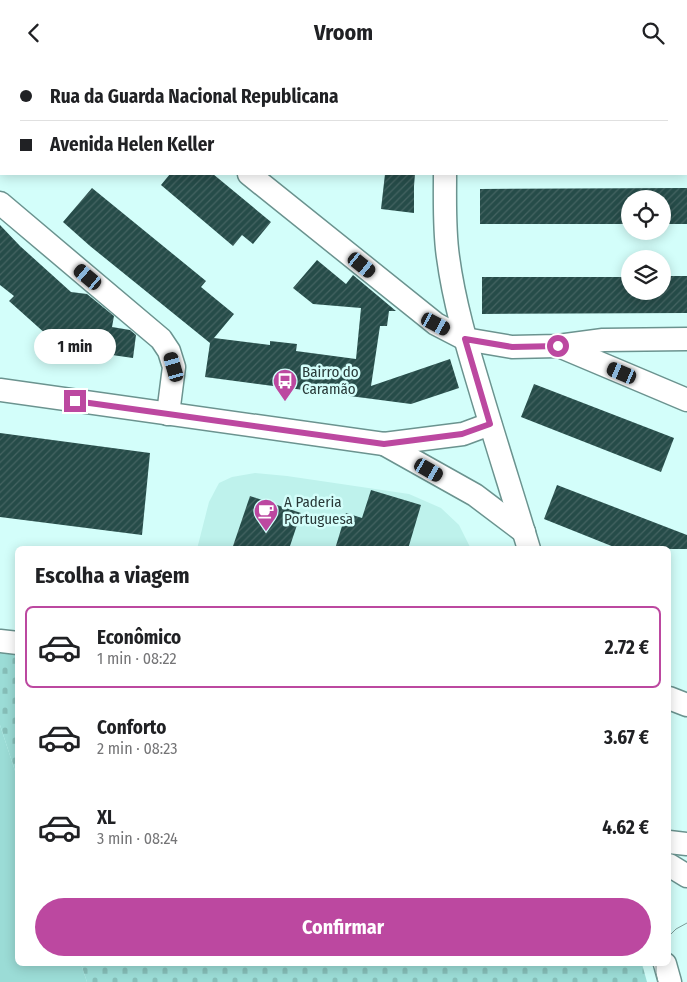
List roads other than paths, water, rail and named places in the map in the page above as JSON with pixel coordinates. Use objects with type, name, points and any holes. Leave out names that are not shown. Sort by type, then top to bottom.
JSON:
[{"type":"street","points":[[250,175],[436,324],[465,339],[512,347],[558,346],[603,340],[687,339]]},
{"type":"street","points":[[444,175],[447,255],[455,298],[490,424],[527,540]]},
{"type":"street","points":[[0,203],[162,339],[169,351],[174,367],[168,414]]},
{"type":"street","points":[[558,346],[687,400]]},
{"type":"street","points":[[0,390],[384,444],[462,434],[490,424]]},
{"type":"street","points":[[384,444],[475,495],[527,540]]},
{"type":"street","points":[[0,641],[15,643]]},
{"type":"street","points":[[671,699],[687,705]]},
{"type":"street","points":[[671,842],[687,844]]},
{"type":"street","points":[[671,866],[687,876]]},
{"type":"street","points":[[665,966],[670,982]]},
{"type":"tram line","points":[[671,934],[687,923]]},
{"type":"tram line","points":[[656,966],[658,982]]},
{"type":"place","name":"Bairro do Caramão","points":[[285,402]]},
{"type":"place","name":"A Paderia Portuguesa","points":[[266,532]]}]
